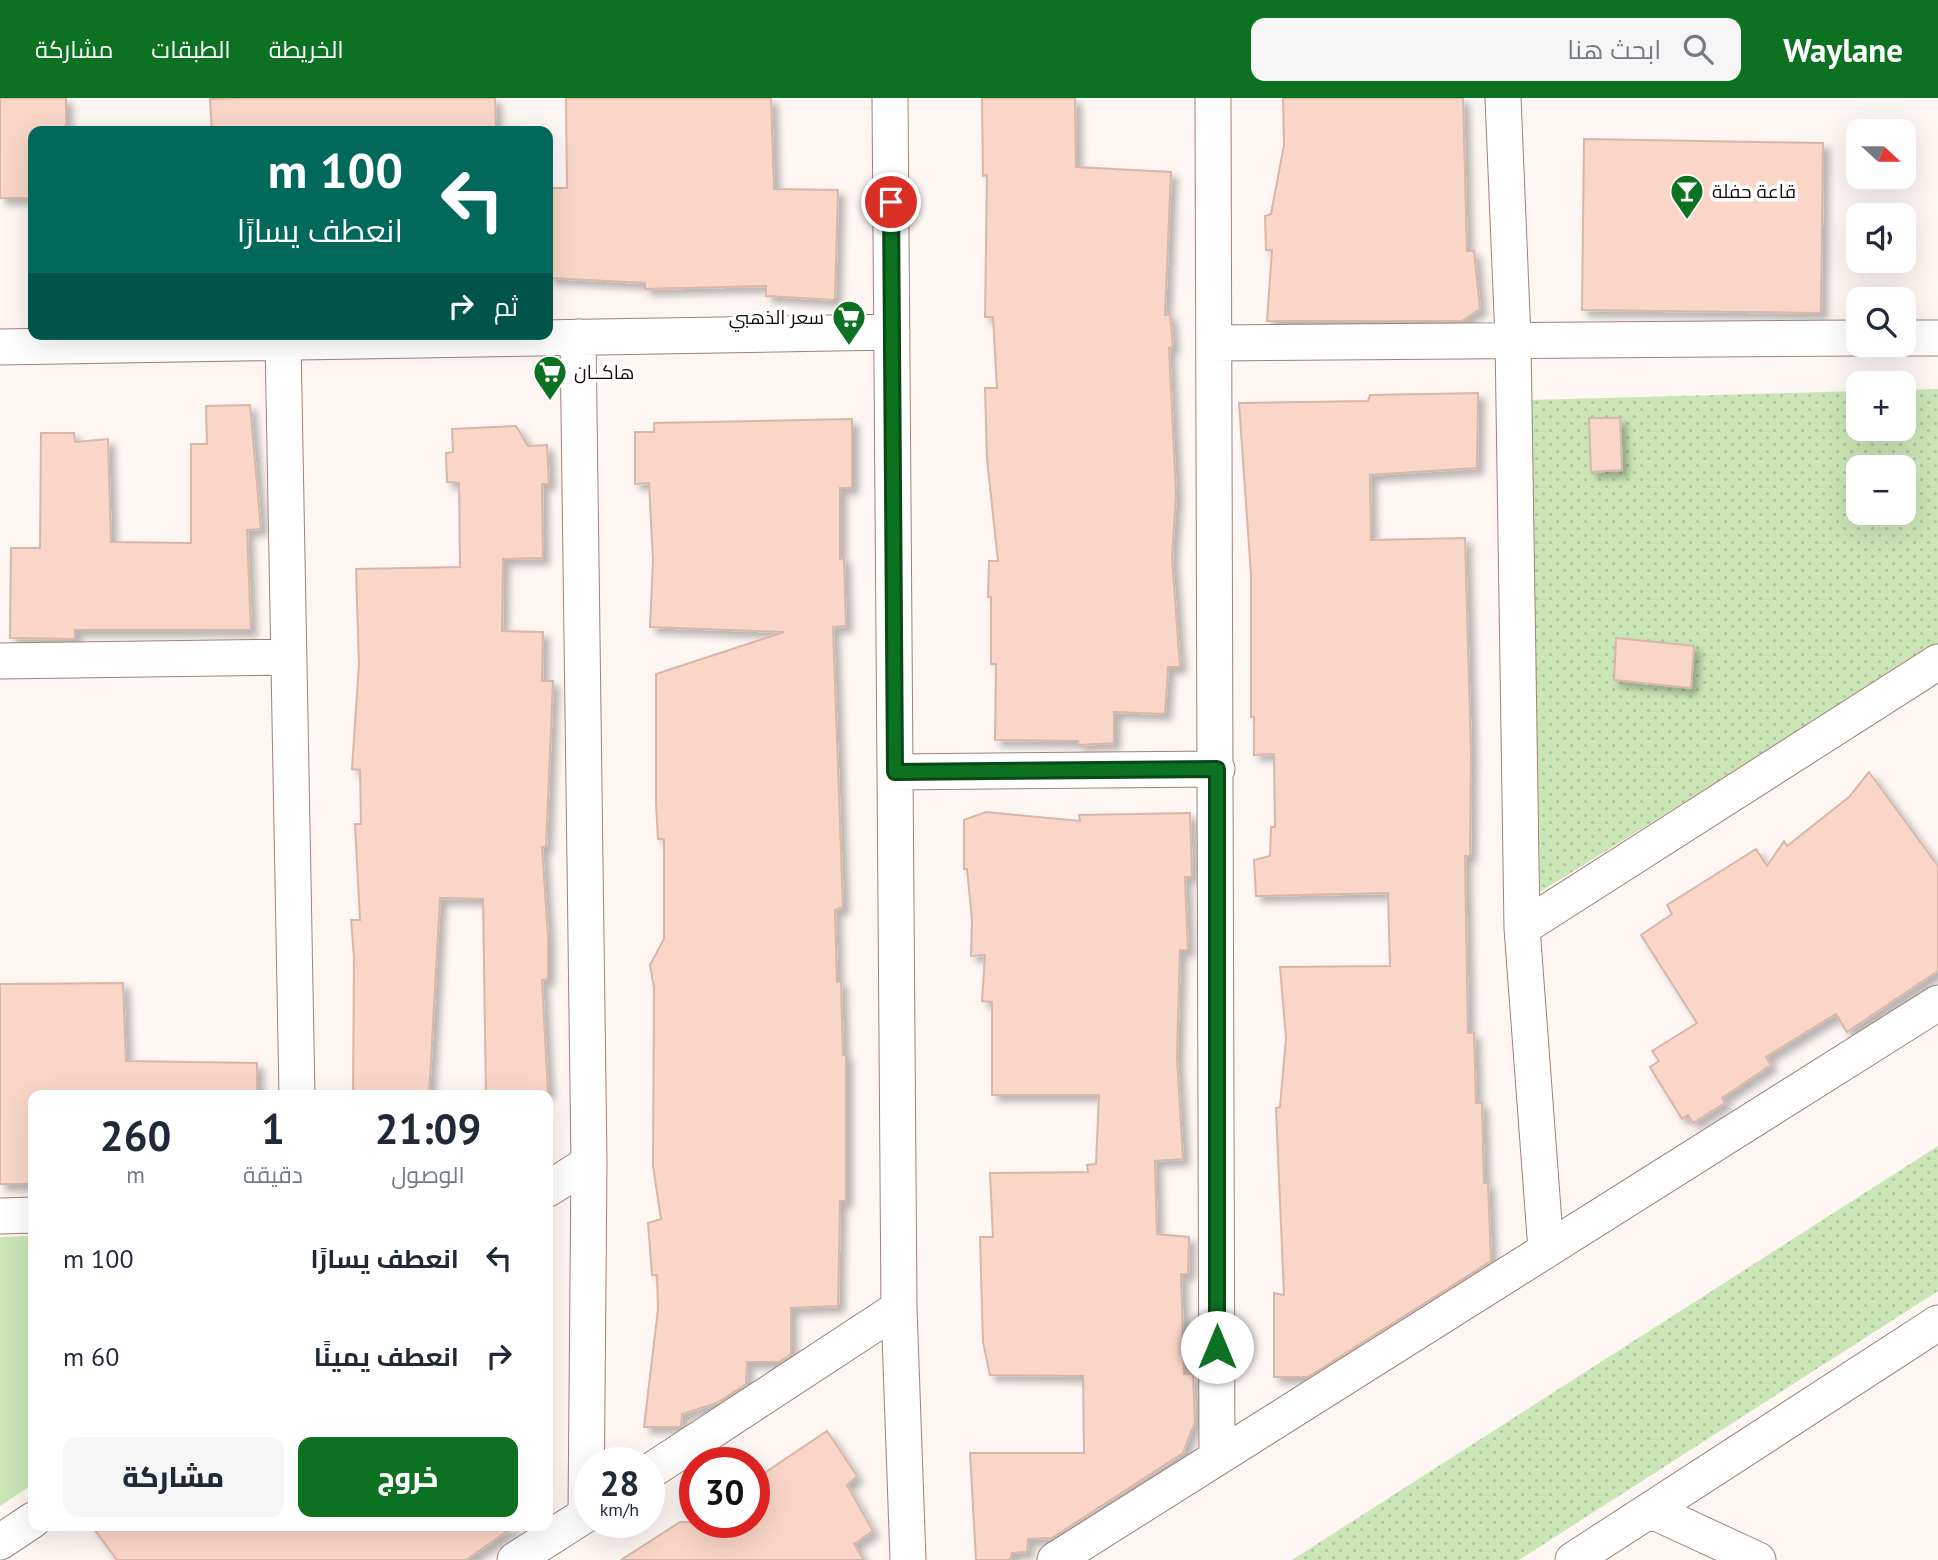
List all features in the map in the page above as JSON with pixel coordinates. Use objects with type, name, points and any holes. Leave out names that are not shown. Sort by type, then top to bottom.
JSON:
[{"type":"street","points":[[890,98],[899,1308],[908,1560]]},
{"type":"street","points":[[1213,98],[1217,1458]]},
{"type":"street","points":[[1503,98],[1513,340],[1522,928],[1546,1250]]},
{"type":"street","points":[[553,337],[892,332]]},
{"type":"street","points":[[578,337],[589,1163],[588,1447]]},
{"type":"street","points":[[1215,343],[1846,338]]},
{"type":"street","points":[[1916,338],[1938,338]]},
{"type":"street","points":[[0,347],[401,340]]},
{"type":"street","points":[[283,342],[297,1090]]},
{"type":"street","points":[[0,661],[289,657]]},
{"type":"street","points":[[1522,928],[1938,662]]},
{"type":"street","points":[[895,772],[1217,769]]},
{"type":"street","points":[[1055,1560],[1938,1003]]},
{"type":"street","points":[[553,1186],[589,1163]]},
{"type":"street","points":[[0,1216],[28,1215]]},
{"type":"street","points":[[665,1462],[899,1308]]},
{"type":"street","points":[[1573,1560],[1938,1323]]},
{"type":"street","points":[[1650,1510],[1758,1560]]},
{"type":"street","points":[[515,1560],[574,1522]]},
{"type":"street","points":[[0,1542],[28,1523]]},
{"type":"green space","points":[[1938,389],[1938,644],[1540,892],[1530,400],[1846,391],[1846,441],[1916,441],[1916,390]]},
{"type":"green space","points":[[1938,1146],[1938,1291],[1519,1560],[1292,1560]]},
{"type":"green space","points":[[28,1236],[28,1487],[0,1506],[0,1237]]},
{"type":"building","points":[[0,98],[66,98],[66,126],[28,126],[28,198],[0,198]]},
{"type":"building","points":[[495,98],[496,126],[212,126],[210,99]]},
{"type":"building","points":[[566,98],[771,98],[774,189],[838,190],[835,300],[766,296],[766,286],[645,289],[645,283],[553,278],[553,188],[567,188]]},
{"type":"building","points":[[982,98],[1075,98],[1076,167],[1171,172],[1165,315],[1170,314],[1173,347],[1169,348],[1176,494],[1172,558],[1180,667],[1168,667],[1165,714],[1114,712],[1114,743],[1079,745],[1078,741],[995,740],[996,664],[991,664],[991,597],[988,597],[989,561],[998,561],[987,459],[985,388],[997,388],[993,317],[985,317],[987,175],[983,176]]},
{"type":"building","points":[[1283,98],[1463,98],[1467,251],[1474,251],[1480,309],[1462,321],[1267,321],[1272,250],[1266,250],[1265,216],[1271,214],[1284,145]]},
{"type":"building","points":[[1584,139],[1823,143],[1821,313],[1582,310]]},
{"type":"building","points":[[1478,393],[1477,468],[1370,475],[1371,540],[1465,538],[1471,752],[1470,856],[1465,856],[1468,1033],[1474,1033],[1476,1103],[1482,1103],[1484,1183],[1488,1183],[1491,1261],[1308,1377],[1274,1377],[1274,1293],[1284,1295],[1276,1108],[1280,1107],[1286,1038],[1280,967],[1390,966],[1388,893],[1256,896],[1254,860],[1270,856],[1271,827],[1275,827],[1274,754],[1254,755],[1254,717],[1251,717],[1251,575],[1239,403],[1368,401],[1370,395]]},
{"type":"building","points":[[250,405],[261,529],[247,530],[251,630],[75,630],[75,639],[10,638],[11,548],[40,548],[41,433],[74,433],[75,442],[108,439],[111,542],[191,543],[191,444],[207,444],[206,406]]},
{"type":"building","points":[[1589,418],[1620,418],[1622,470],[1591,472]]},
{"type":"building","points":[[852,419],[852,488],[840,488],[840,559],[844,558],[846,626],[833,627],[843,907],[835,910],[837,982],[841,981],[843,1055],[846,1055],[846,1201],[840,1201],[838,1306],[791,1308],[791,1354],[780,1362],[747,1362],[746,1384],[717,1403],[682,1414],[681,1427],[644,1427],[658,1309],[657,1275],[652,1275],[648,1223],[661,1219],[653,1166],[654,988],[650,965],[664,939],[664,839],[658,839],[656,803],[656,674],[784,632],[650,627],[653,560],[649,483],[635,484],[635,432],[654,432],[654,423]]},
{"type":"building","points":[[516,426],[528,446],[547,445],[549,484],[542,484],[543,558],[503,559],[502,631],[543,632],[542,681],[553,681],[546,847],[542,847],[548,936],[548,979],[542,980],[548,1090],[486,1090],[483,899],[440,898],[429,1090],[353,1090],[354,957],[351,920],[360,920],[355,824],[361,824],[360,770],[352,769],[359,664],[356,569],[460,567],[459,483],[447,482],[446,453],[453,452],[452,429]]},
{"type":"building","points":[[1616,638],[1694,646],[1691,688],[1614,680]]},
{"type":"building","points":[[1869,772],[1938,866],[1938,971],[1847,1032],[1836,1014],[1766,1057],[1771,1065],[1722,1098],[1725,1103],[1693,1123],[1688,1115],[1682,1119],[1650,1067],[1659,1061],[1652,1051],[1697,1023],[1641,935],[1672,914],[1667,905],[1756,849],[1767,866],[1784,841],[1787,846],[1849,797]]},
{"type":"building","points":[[986,812],[1080,821],[1079,815],[1190,813],[1192,877],[1185,877],[1188,950],[1180,950],[1177,1058],[1183,1159],[1155,1161],[1157,1234],[1189,1237],[1188,1274],[1181,1274],[1184,1374],[1193,1374],[1195,1422],[1183,1453],[1052,1538],[1028,1539],[1027,1552],[1012,1553],[1010,1560],[976,1560],[970,1453],[1084,1453],[1083,1376],[990,1375],[983,1342],[980,1237],[993,1237],[990,1173],[1088,1172],[1087,1165],[1096,1164],[1099,1095],[992,1095],[992,1002],[982,1001],[985,955],[971,956],[972,920],[967,869],[964,869],[964,820]]},
{"type":"building","points":[[123,983],[126,1061],[257,1063],[257,1090],[28,1090],[28,1184],[0,1184],[0,984]]},
{"type":"building","points":[[827,1431],[857,1476],[847,1485],[873,1531],[854,1544],[864,1560],[621,1560],[655,1538],[665,1538],[665,1532],[679,1523],[679,1538],[770,1538],[770,1469]]},
{"type":"building","points":[[96,1531],[508,1531],[466,1560],[117,1560]]},
{"type":"place","name":"قاعة حفلة","points":[[1687,221]]},
{"type":"place","name":"سعر الذهبي","points":[[849,347]]},
{"type":"place","name":"هاكــان","points":[[550,402]]},
{"type":"route","points":[[891,202],[895,772],[1217,769],[1217,1347]]}]
